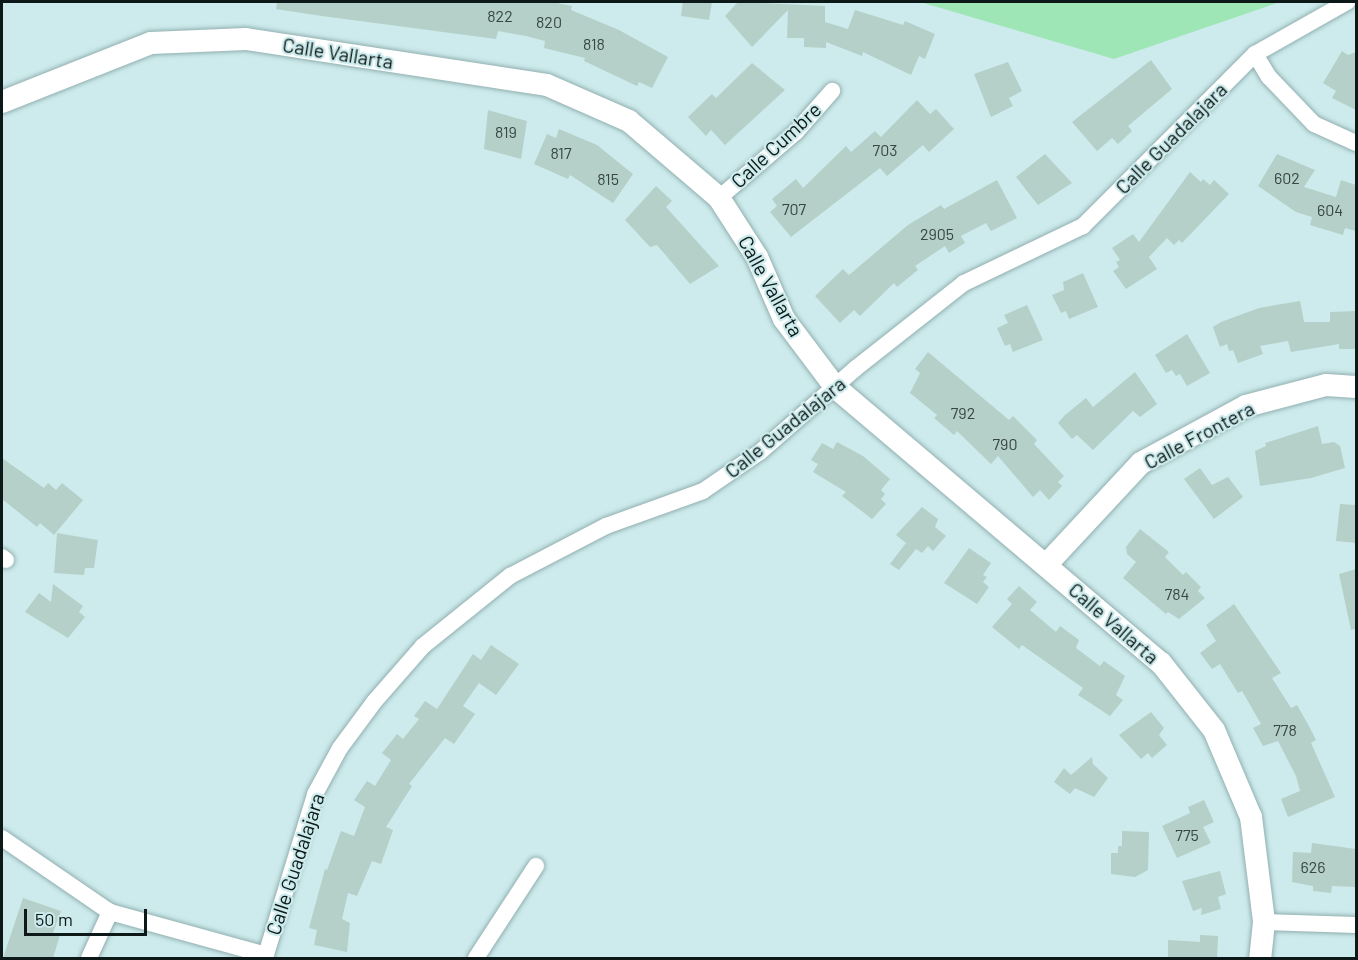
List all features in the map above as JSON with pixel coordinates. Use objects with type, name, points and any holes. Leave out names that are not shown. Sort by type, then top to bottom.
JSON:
[{"type":"street","name":"Calle Guadalajara","points":[[266,957],[315,794],[340,748],[374,702],[423,646],[510,576],[606,526],[703,491],[760,452],[835,387],[964,284],[1083,226],[1255,54],[1347,2]]},
{"type":"street","name":"Calle Vallarta","points":[[2,102],[151,43],[246,39],[546,84],[629,121],[720,198],[757,257],[784,319],[835,387],[1047,564],[1161,663],[1214,730],[1251,817],[1260,867],[1264,921],[1260,958]]},
{"type":"street","points":[[1255,54],[1269,77],[1314,124],[1356,142]]},
{"type":"street","name":"Calle Cumbre","points":[[720,198],[796,132],[831,91]]},
{"type":"street","name":"Calle Frontera","points":[[1047,564],[1141,463],[1246,406],[1326,386],[1356,387]]},
{"type":"street","points":[[2,838],[110,912],[266,957]]},
{"type":"street","points":[[476,958],[536,866]]},
{"type":"street","points":[[89,958],[110,912]]},
{"type":"street","points":[[1264,921],[1356,925]]},
{"type":"green space","points":[[920,2],[1280,2],[1114,59]]},
{"type":"building","points":[[277,2],[552,2],[572,6],[571,10],[619,30],[668,57],[652,88],[639,82],[637,86],[584,61],[585,58],[544,48],[545,41],[526,36],[498,31],[496,39],[322,16],[276,9]]},
{"type":"building","points":[[683,2],[712,2],[709,20],[681,16]]},
{"type":"building","points":[[738,2],[825,6],[825,22],[848,29],[855,10],[903,25],[905,21],[935,34],[925,59],[919,56],[911,75],[863,52],[862,56],[826,42],[826,48],[804,47],[804,38],[787,38],[788,10],[752,47],[725,16]]},
{"type":"building","points":[[1342,51],[1348,55],[1356,52],[1356,110],[1332,98],[1336,91],[1323,83]]},
{"type":"building","points":[[1151,60],[1172,89],[1128,126],[1132,131],[1118,144],[1112,138],[1097,151],[1072,122]]},
{"type":"building","points":[[1008,62],[1022,91],[1009,98],[1013,106],[991,117],[974,74]]},
{"type":"building","points":[[752,63],[785,90],[725,145],[711,130],[706,136],[688,117],[712,94],[716,98]]},
{"type":"building","points":[[917,100],[930,114],[936,109],[954,129],[929,152],[923,145],[887,176],[880,168],[791,237],[770,212],[777,206],[772,199],[796,179],[803,188],[846,146],[851,152],[875,131],[881,137]]},
{"type":"building","points":[[488,110],[527,121],[521,159],[484,149]]},
{"type":"building","points":[[559,129],[597,145],[633,174],[613,203],[570,175],[568,179],[534,164],[547,134],[556,138]]},
{"type":"building","points":[[1045,154],[1072,183],[1038,205],[1016,177]]},
{"type":"building","points":[[1277,154],[1315,170],[1304,187],[1336,197],[1341,180],[1356,185],[1356,231],[1345,228],[1343,235],[1310,225],[1312,217],[1296,212],[1258,186]]},
{"type":"building","points":[[1190,172],[1201,182],[1203,179],[1210,185],[1214,180],[1229,194],[1182,243],[1179,240],[1174,245],[1167,238],[1149,257],[1157,269],[1126,289],[1113,271],[1119,267],[1116,262],[1120,260],[1112,248],[1133,234],[1139,242]]},
{"type":"building","points":[[997,180],[1017,218],[991,231],[986,223],[961,236],[965,243],[949,253],[945,246],[915,266],[918,270],[897,287],[894,283],[860,316],[854,310],[840,323],[815,296],[843,269],[849,275],[908,225],[941,205],[944,209]]},
{"type":"building","points":[[656,186],[672,201],[666,207],[719,266],[690,284],[657,245],[650,247],[625,220]]},
{"type":"building","points":[[1083,273],[1098,307],[1069,319],[1066,311],[1061,313],[1052,295],[1064,290],[1063,282]]},
{"type":"building","points":[[1300,301],[1304,322],[1330,322],[1330,312],[1356,311],[1356,349],[1339,349],[1339,344],[1291,352],[1288,341],[1260,346],[1263,354],[1238,363],[1233,350],[1229,351],[1227,344],[1220,347],[1213,327],[1221,322],[1259,308]]},
{"type":"building","points":[[1027,305],[1043,340],[1013,352],[1010,344],[1005,346],[997,328],[1008,323],[1004,315]]},
{"type":"building","points":[[1187,334],[1210,373],[1187,386],[1180,374],[1176,376],[1172,370],[1166,373],[1155,355]]},
{"type":"building","points":[[928,352],[1009,420],[1013,416],[1037,440],[1034,444],[1064,476],[1058,482],[1062,486],[1049,500],[1040,490],[1033,497],[998,456],[991,464],[957,431],[954,435],[934,418],[937,415],[910,393],[920,373],[915,369]]},
{"type":"building","points":[[1135,372],[1157,404],[1140,417],[1133,411],[1093,450],[1077,435],[1072,439],[1058,423],[1086,398],[1093,407]]},
{"type":"building","points":[[1318,426],[1322,444],[1334,442],[1340,446],[1345,468],[1311,478],[1260,486],[1255,451],[1266,446],[1265,443]]},
{"type":"building","points":[[837,442],[863,456],[890,479],[881,490],[885,494],[881,499],[886,504],[872,519],[842,496],[846,492],[813,472],[818,464],[811,460],[822,443],[833,449]]},
{"type":"building","points":[[2,458],[44,488],[48,483],[56,490],[62,483],[83,500],[54,535],[40,523],[37,527],[2,499]]},
{"type":"building","points":[[1200,468],[1212,485],[1228,477],[1243,497],[1214,519],[1184,479]]},
{"type":"building","points":[[1340,504],[1356,505],[1356,543],[1336,541]]},
{"type":"building","points":[[922,507],[938,519],[935,527],[946,536],[933,551],[928,546],[922,553],[916,549],[899,570],[890,564],[906,543],[896,535]]},
{"type":"building","points":[[1140,529],[1169,552],[1165,557],[1183,575],[1186,572],[1201,587],[1198,591],[1205,598],[1179,619],[1168,612],[1166,614],[1123,578],[1136,562],[1127,554],[1126,547]]},
{"type":"building","points":[[57,533],[98,540],[94,568],[85,568],[84,575],[54,573]]},
{"type":"building","points":[[969,548],[991,563],[983,575],[987,577],[983,582],[989,587],[977,604],[944,583]]},
{"type":"building","points":[[1356,569],[1356,629],[1351,630],[1339,574]]},
{"type":"building","points":[[53,584],[83,606],[79,612],[85,617],[68,638],[25,612],[39,593],[51,602]]},
{"type":"building","points":[[1019,586],[1037,602],[1030,610],[1056,632],[1060,626],[1079,640],[1076,648],[1100,666],[1104,661],[1125,676],[1116,695],[1123,700],[1110,716],[1078,695],[1083,688],[1022,645],[1019,649],[992,627],[1012,604],[1007,599]]},
{"type":"building","points":[[1234,604],[1281,673],[1272,678],[1291,708],[1297,705],[1310,728],[1316,740],[1311,743],[1335,797],[1288,817],[1281,799],[1300,791],[1296,776],[1278,741],[1263,746],[1253,728],[1261,724],[1242,691],[1238,693],[1220,664],[1212,669],[1200,653],[1216,641],[1206,625]]},
{"type":"building","points":[[491,645],[519,664],[496,695],[479,683],[463,706],[475,714],[454,744],[445,738],[409,784],[412,786],[386,827],[393,830],[381,864],[372,861],[357,896],[348,893],[342,919],[350,923],[347,952],[314,945],[317,930],[309,928],[325,869],[327,870],[341,831],[354,836],[365,807],[354,800],[367,781],[375,786],[391,760],[382,753],[397,734],[403,739],[419,719],[414,716],[425,701],[437,709],[473,654],[481,660]]},
{"type":"building","points":[[1151,712],[1164,728],[1159,735],[1167,745],[1152,758],[1148,753],[1141,759],[1119,735]]},
{"type":"building","points":[[1092,757],[1093,764],[1108,778],[1094,797],[1075,788],[1070,794],[1054,782],[1064,768],[1071,775]]},
{"type":"building","points":[[1204,800],[1214,822],[1203,827],[1211,843],[1177,858],[1162,826],[1190,813],[1188,807]]},
{"type":"building","points":[[1122,831],[1149,832],[1148,870],[1135,877],[1111,874],[1111,853],[1118,853],[1118,846],[1122,846]]},
{"type":"building","points":[[1312,843],[1356,849],[1356,887],[1332,886],[1331,893],[1313,891],[1313,886],[1292,882],[1293,852],[1311,853]]},
{"type":"building","points":[[1220,871],[1226,894],[1218,897],[1221,909],[1201,915],[1202,908],[1193,911],[1182,881]]},
{"type":"building","points":[[23,898],[61,911],[53,933],[60,935],[53,958],[3,958]]},
{"type":"building","points":[[1200,935],[1218,936],[1217,958],[1168,958],[1168,940],[1200,942]]}]
